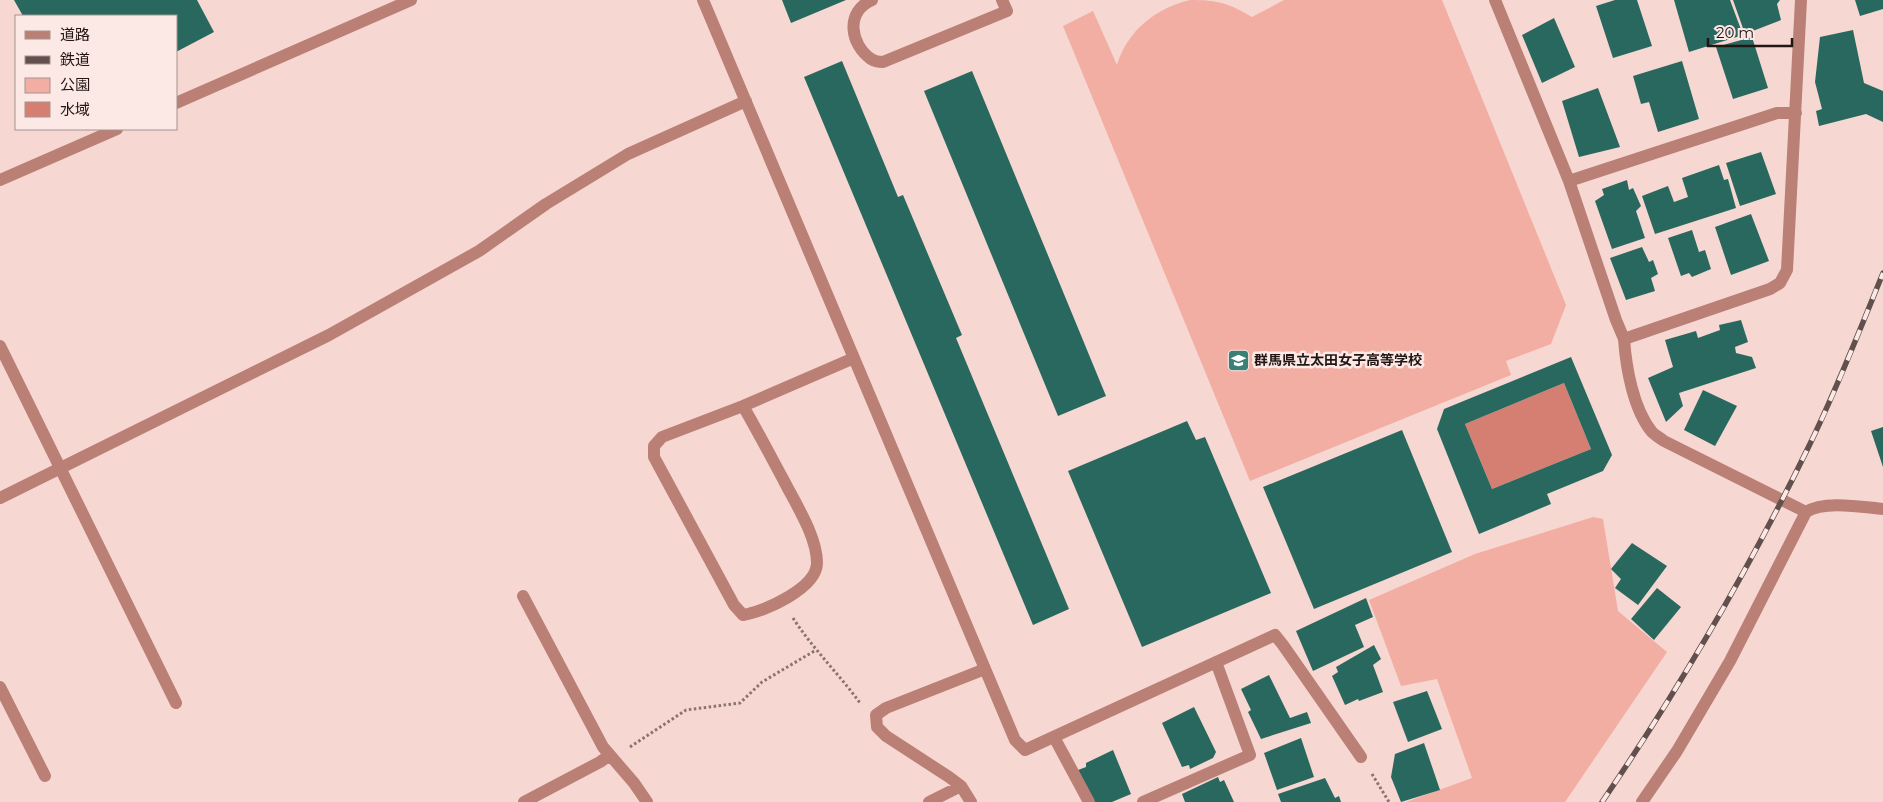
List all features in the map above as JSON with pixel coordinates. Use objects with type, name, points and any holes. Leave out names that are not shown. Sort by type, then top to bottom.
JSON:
[{"type":"street","points":[[178,102],[411,0]]},
{"type":"street","points":[[703,0],[1015,740],[1025,750],[1275,636],[1283,644],[1361,757]]},
{"type":"street","points":[[872,0],[859,11],[853,20],[852,29],[859,46],[872,60],[882,62],[1004,5]]},
{"type":"street","points":[[1495,0],[1569,181],[1616,320],[1624,338],[1625,364],[1639,407],[1653,433],[1806,512]]},
{"type":"street","points":[[1624,338],[1770,289],[1780,283],[1787,270],[1801,0]]},
{"type":"street","points":[[0,498],[329,335],[478,251],[546,204],[628,154],[746,101]]},
{"type":"street","points":[[1569,181],[1777,113],[1796,113]]},
{"type":"street","points":[[0,180],[115,130]]},
{"type":"street","points":[[0,346],[176,703]]},
{"type":"street","points":[[743,406],[807,526],[817,565],[812,579],[802,589],[757,613],[743,615],[734,604],[654,457],[654,446],[662,437],[743,406],[854,358]]},
{"type":"street","points":[[1642,802],[1677,751],[1730,662],[1806,512],[1822,505],[1883,509]]},
{"type":"street","points":[[523,596],[603,747],[634,783],[647,802]]},
{"type":"street","points":[[1143,802],[1250,755],[1216,662]]},
{"type":"street","points":[[971,802],[961,786],[886,736],[876,727],[876,714],[886,708],[985,669]]},
{"type":"street","points":[[0,688],[45,776]]},
{"type":"street","points":[[1054,736],[1089,802]]},
{"type":"street","points":[[524,802],[612,756]]},
{"type":"street","points":[[929,802],[961,786]]},
{"type":"path","points":[[780,600],[816,650],[840,676],[862,706],[876,717]]},
{"type":"path","points":[[612,756],[686,710],[740,703],[762,682],[816,650]]},
{"type":"path","points":[[1361,757],[1389,802]]},
{"type":"green space","points":[[1190,0],[1222,3],[1252,17],[1284,0],[1442,0],[1566,305],[1551,344],[1506,361],[1511,375],[1250,481],[1063,26],[1093,11],[1117,65],[1128,42],[1144,23],[1166,9]]},
{"type":"green space","points":[[1593,517],[1603,519],[1618,611],[1667,652],[1565,802],[1406,802],[1472,778],[1437,679],[1401,686],[1369,600],[1475,554]]},
{"type":"water","points":[[1564,383],[1591,449],[1492,489],[1465,424]]},
{"type":"building","points":[[14,0],[197,0],[214,32],[178,51],[178,15],[22,15]]},
{"type":"building","points":[[782,0],[846,0],[791,23]]},
{"type":"building","points":[[1615,0],[1637,0],[1652,46],[1613,58],[1596,6]]},
{"type":"building","points":[[1674,0],[1730,0],[1743,35],[1689,52]]},
{"type":"building","points":[[1733,0],[1780,0],[1777,4],[1781,20],[1745,34]]},
{"type":"building","points":[[1855,0],[1883,0],[1883,9],[1860,16]]},
{"type":"building","points":[[1554,18],[1575,67],[1542,83],[1522,35]]},
{"type":"building","points":[[1853,30],[1864,83],[1883,91],[1883,122],[1866,114],[1819,126],[1816,111],[1822,109],[1815,82],[1820,37]]},
{"type":"building","points":[[1752,37],[1768,88],[1733,99],[1716,47]]},
{"type":"building","points":[[842,61],[898,197],[903,195],[962,335],[956,338],[1069,609],[1033,625],[804,77]]},
{"type":"building","points":[[1682,61],[1699,119],[1658,132],[1649,102],[1641,104],[1633,76]]},
{"type":"building","points":[[972,71],[1106,396],[1058,416],[924,91]]},
{"type":"building","points":[[1598,88],[1620,147],[1579,157],[1562,101]]},
{"type":"building","points":[[1761,152],[1776,194],[1740,206],[1726,163]]},
{"type":"building","points":[[1719,165],[1724,180],[1728,179],[1736,208],[1655,234],[1642,196],[1668,186],[1674,202],[1688,197],[1682,178]]},
{"type":"building","points":[[1627,180],[1629,190],[1633,188],[1641,206],[1636,211],[1645,238],[1612,249],[1595,201],[1604,195],[1602,189]]},
{"type":"building","points":[[1751,214],[1769,261],[1731,275],[1715,227]]},
{"type":"building","points":[[1692,230],[1699,252],[1705,250],[1711,269],[1692,277],[1689,273],[1681,276],[1668,238]]},
{"type":"building","points":[[1642,247],[1649,262],[1653,260],[1658,274],[1651,278],[1655,291],[1626,300],[1610,258]]},
{"type":"building","points":[[1741,320],[1748,342],[1735,347],[1736,353],[1752,357],[1756,368],[1679,393],[1683,406],[1666,422],[1648,378],[1673,367],[1665,340],[1696,331],[1698,338],[1720,330],[1719,325]]},
{"type":"building","points":[[1571,357],[1612,455],[1603,471],[1547,494],[1551,504],[1479,534],[1437,429],[1444,409]],"holes":[[[1564,383],[1591,449],[1492,489],[1465,424]]]},
{"type":"building","points":[[1703,390],[1737,406],[1715,446],[1684,430]]},
{"type":"building","points":[[1187,421],[1196,440],[1205,437],[1271,593],[1142,647],[1068,471]]},
{"type":"building","points":[[1883,427],[1883,467],[1871,431]]},
{"type":"building","points":[[1402,430],[1452,552],[1314,609],[1263,487]]},
{"type":"building","points":[[1632,543],[1667,566],[1638,605],[1615,588],[1621,579],[1611,569]]},
{"type":"building","points":[[1657,588],[1681,607],[1654,640],[1631,619]]},
{"type":"building","points":[[1366,598],[1373,617],[1355,625],[1364,647],[1313,671],[1296,631]]},
{"type":"building","points":[[1374,645],[1381,659],[1373,665],[1383,692],[1345,705],[1332,676],[1338,672],[1336,667]]},
{"type":"building","points":[[1269,675],[1290,718],[1307,712],[1311,723],[1261,739],[1248,712],[1251,710],[1241,689]]},
{"type":"building","points":[[1427,691],[1442,729],[1408,742],[1393,702]]},
{"type":"building","points":[[1194,707],[1216,752],[1213,758],[1190,769],[1189,765],[1182,767],[1162,723]]},
{"type":"building","points":[[1301,738],[1314,777],[1277,790],[1264,753]]},
{"type":"building","points":[[1424,743],[1440,790],[1401,802],[1391,777],[1395,754]]},
{"type":"building","points":[[1113,750],[1131,794],[1112,802],[1093,802],[1078,770],[1086,767],[1086,763]]},
{"type":"building","points":[[1218,777],[1220,782],[1224,780],[1234,802],[1185,802],[1182,794]]},
{"type":"building","points":[[1325,778],[1335,798],[1339,796],[1341,802],[1281,802],[1278,794]]},
{"type":"railway","points":[[1602,802],[1685,673],[1737,584],[1785,494],[1818,427],[1883,273]]},
{"type":"place","name":"群馬県立太田女子高等学校","points":[[1238,360]]}]
